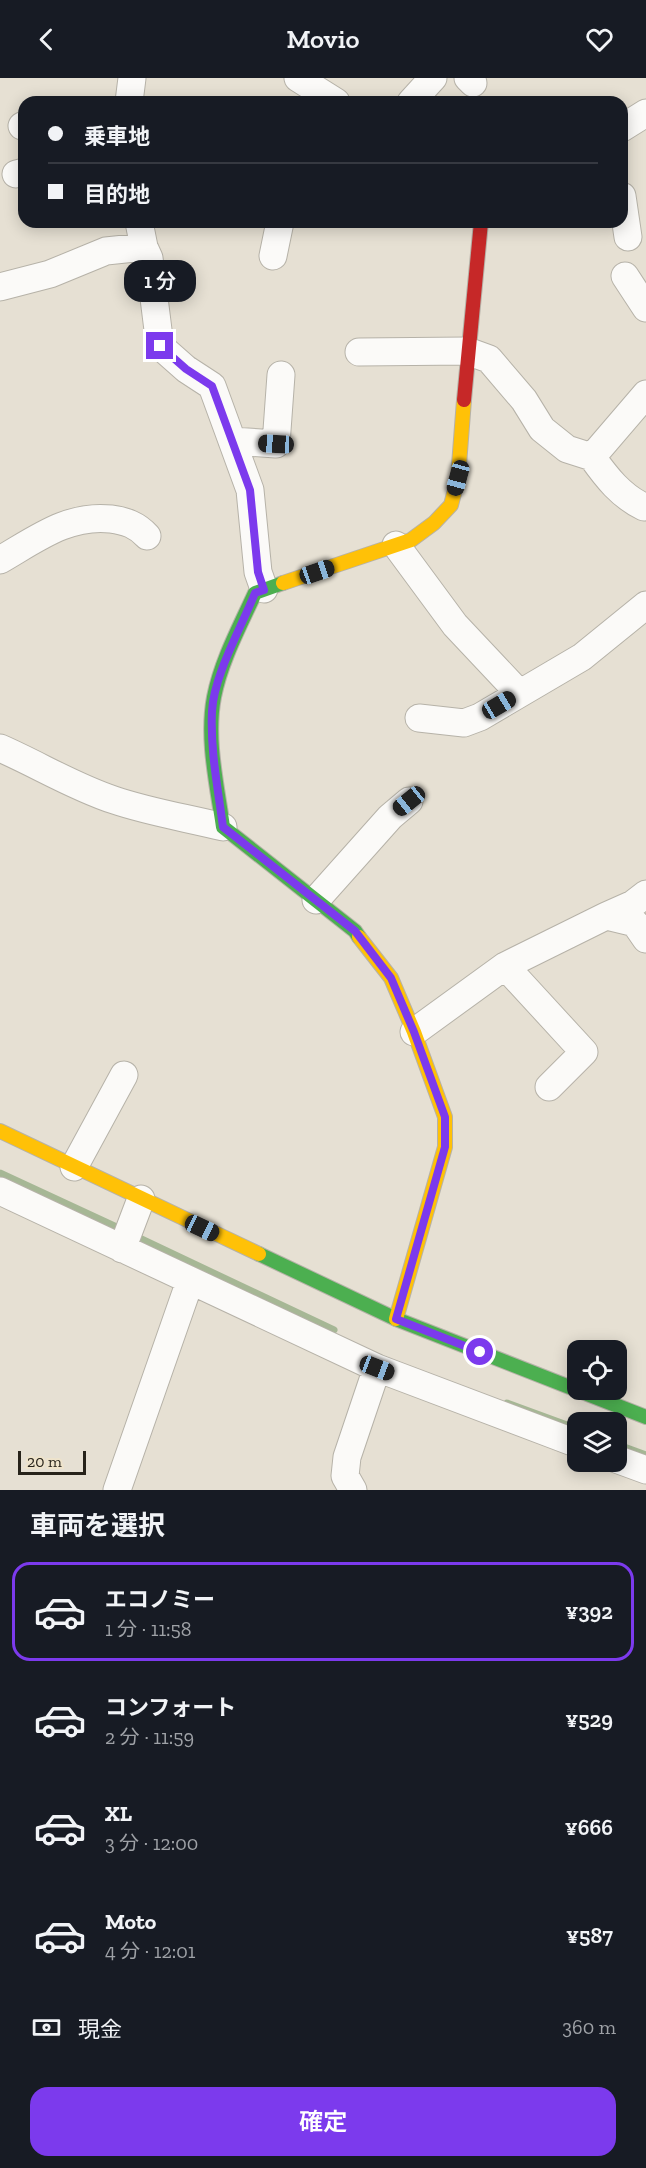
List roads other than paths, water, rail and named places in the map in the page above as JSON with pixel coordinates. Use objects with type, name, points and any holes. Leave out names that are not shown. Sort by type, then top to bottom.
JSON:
[{"type":"street","points":[[130,96],[132,78]]},
{"type":"street","points":[[298,78],[326,96]]},
{"type":"street","points":[[416,96],[433,78]]},
{"type":"street","points":[[628,124],[646,113]]},
{"type":"street","points":[[273,256],[279,228]]},
{"type":"street","points":[[223,827],[215,767],[212,711],[218,683],[255,593],[411,540],[434,523],[451,505],[458,478],[467,351],[480,228]]},
{"type":"street","points":[[627,228],[628,237]]},
{"type":"street","points":[[0,287],[50,274],[141,235],[149,258],[160,346],[186,369],[212,386],[250,490],[258,572],[264,590]]},
{"type":"street","points":[[625,276],[646,308]]},
{"type":"street","points":[[359,352],[467,351],[489,359],[524,400],[542,429],[567,449],[592,457],[608,479],[628,500],[644,507]]},
{"type":"street","points":[[232,441],[276,444],[280,375]]},
{"type":"street","points":[[592,457],[646,394]]},
{"type":"street","points":[[0,560],[55,528],[70,522],[99,518],[122,520],[138,527],[147,536]]},
{"type":"street","points":[[396,545],[455,625],[519,693]]},
{"type":"street","points":[[419,718],[464,723],[480,717],[582,657],[646,605]]},
{"type":"street","points":[[0,748],[30,761],[63,780],[115,801],[223,827],[355,931],[391,978],[414,1032],[445,1117],[445,1147],[396,1319]]},
{"type":"street","points":[[316,900],[390,817],[409,801]]},
{"type":"street","points":[[414,1032],[505,966],[645,898]]},
{"type":"street","points":[[606,916],[635,923],[646,939]]},
{"type":"street","points":[[505,966],[584,1052],[549,1088]]},
{"type":"street","points":[[74,1167],[124,1075]]},
{"type":"street","points":[[0,1131],[74,1167],[137,1209],[396,1319],[646,1417]]},
{"type":"street","points":[[0,1191],[377,1368],[567,1440]]},
{"type":"street","points":[[122,1248],[137,1209]]},
{"type":"street","points":[[117,1490],[190,1281]]},
{"type":"street","points":[[353,1490],[345,1476],[347,1457],[377,1368]]},
{"type":"street","points":[[627,1463],[646,1470]]},
{"type":"waterway","points":[[0,1173],[123,1230]]},
{"type":"waterway","points":[[133,1235],[334,1330]]},
{"type":"waterway","points":[[507,1403],[567,1425]]},
{"type":"waterway","points":[[627,1448],[646,1455]]}]
